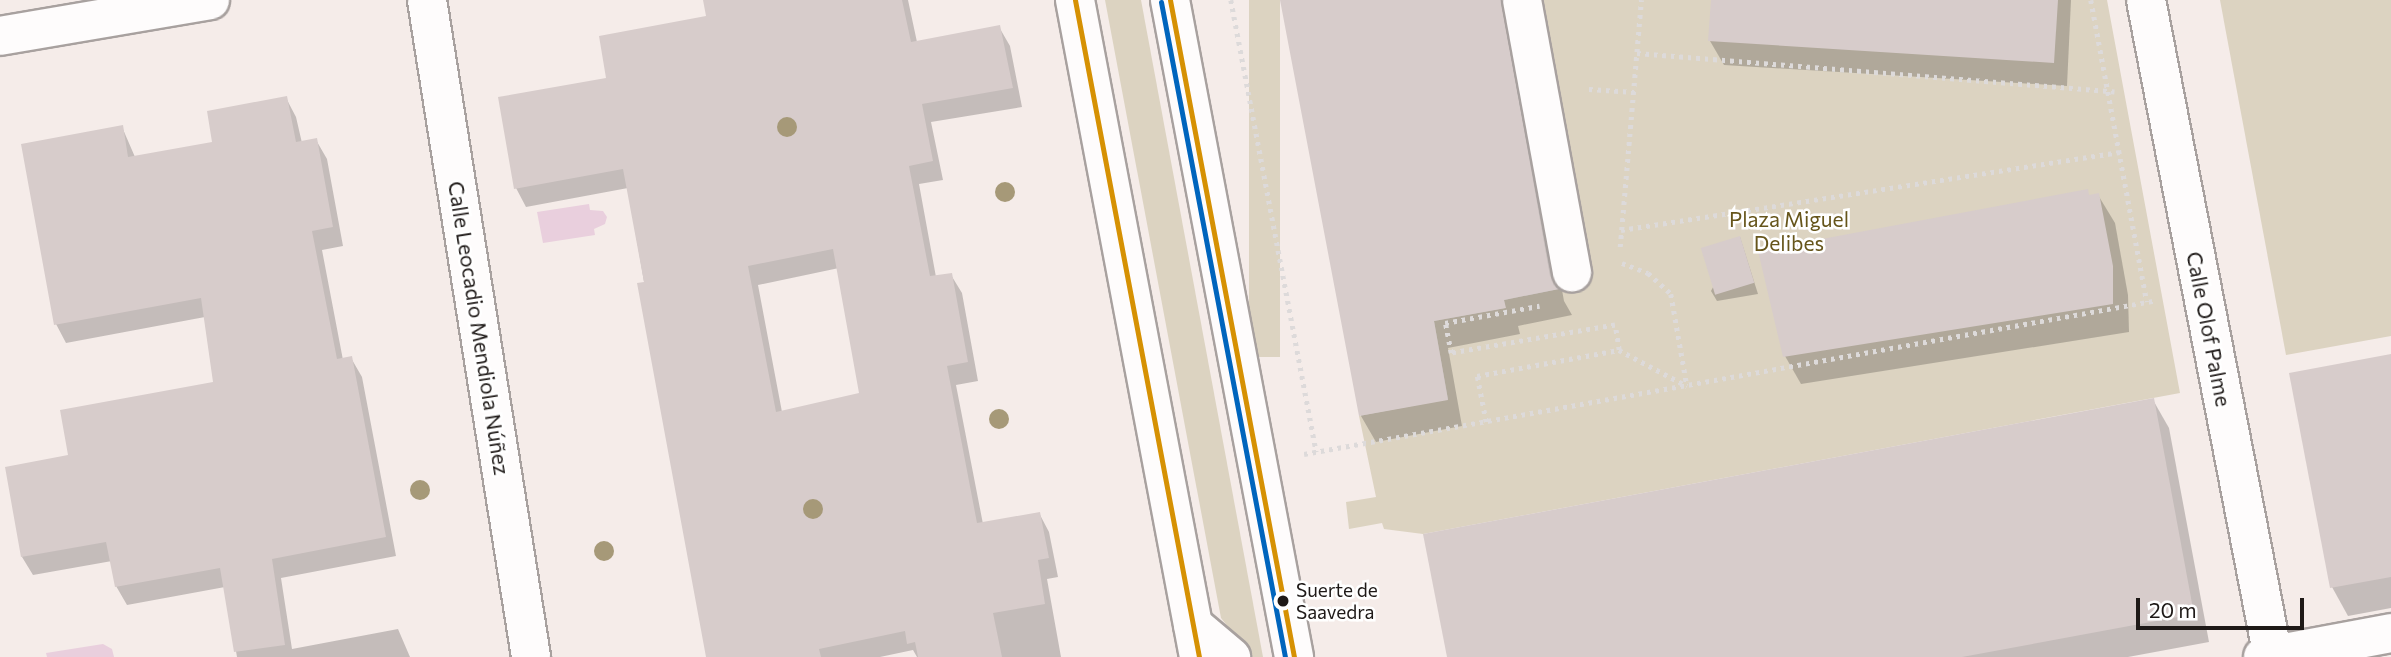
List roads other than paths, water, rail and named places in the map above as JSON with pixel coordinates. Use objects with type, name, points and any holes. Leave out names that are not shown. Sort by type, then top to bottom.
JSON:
[{"type":"street","points":[[0,36],[210,0]]},
{"type":"street","name":"Calle Leocadio Mendiola Núñez","points":[[427,0],[531,657]]},
{"type":"street","points":[[1075,0],[1196,641],[1231,657]]},
{"type":"street","points":[[1170,0],[1294,657]]},
{"type":"street","points":[[1522,0],[1572,272]]},
{"type":"street","name":"Calle Olof Palme","points":[[2146,0],[2269,656]]},
{"type":"street","points":[[2269,656],[2391,633]]},
{"type":"place","name":"Suerte de Saavedra","points":[[1283,601]]},
{"type":"park label","name":"Plaza Miguel Delibes","points":[[1789,231]]}]
